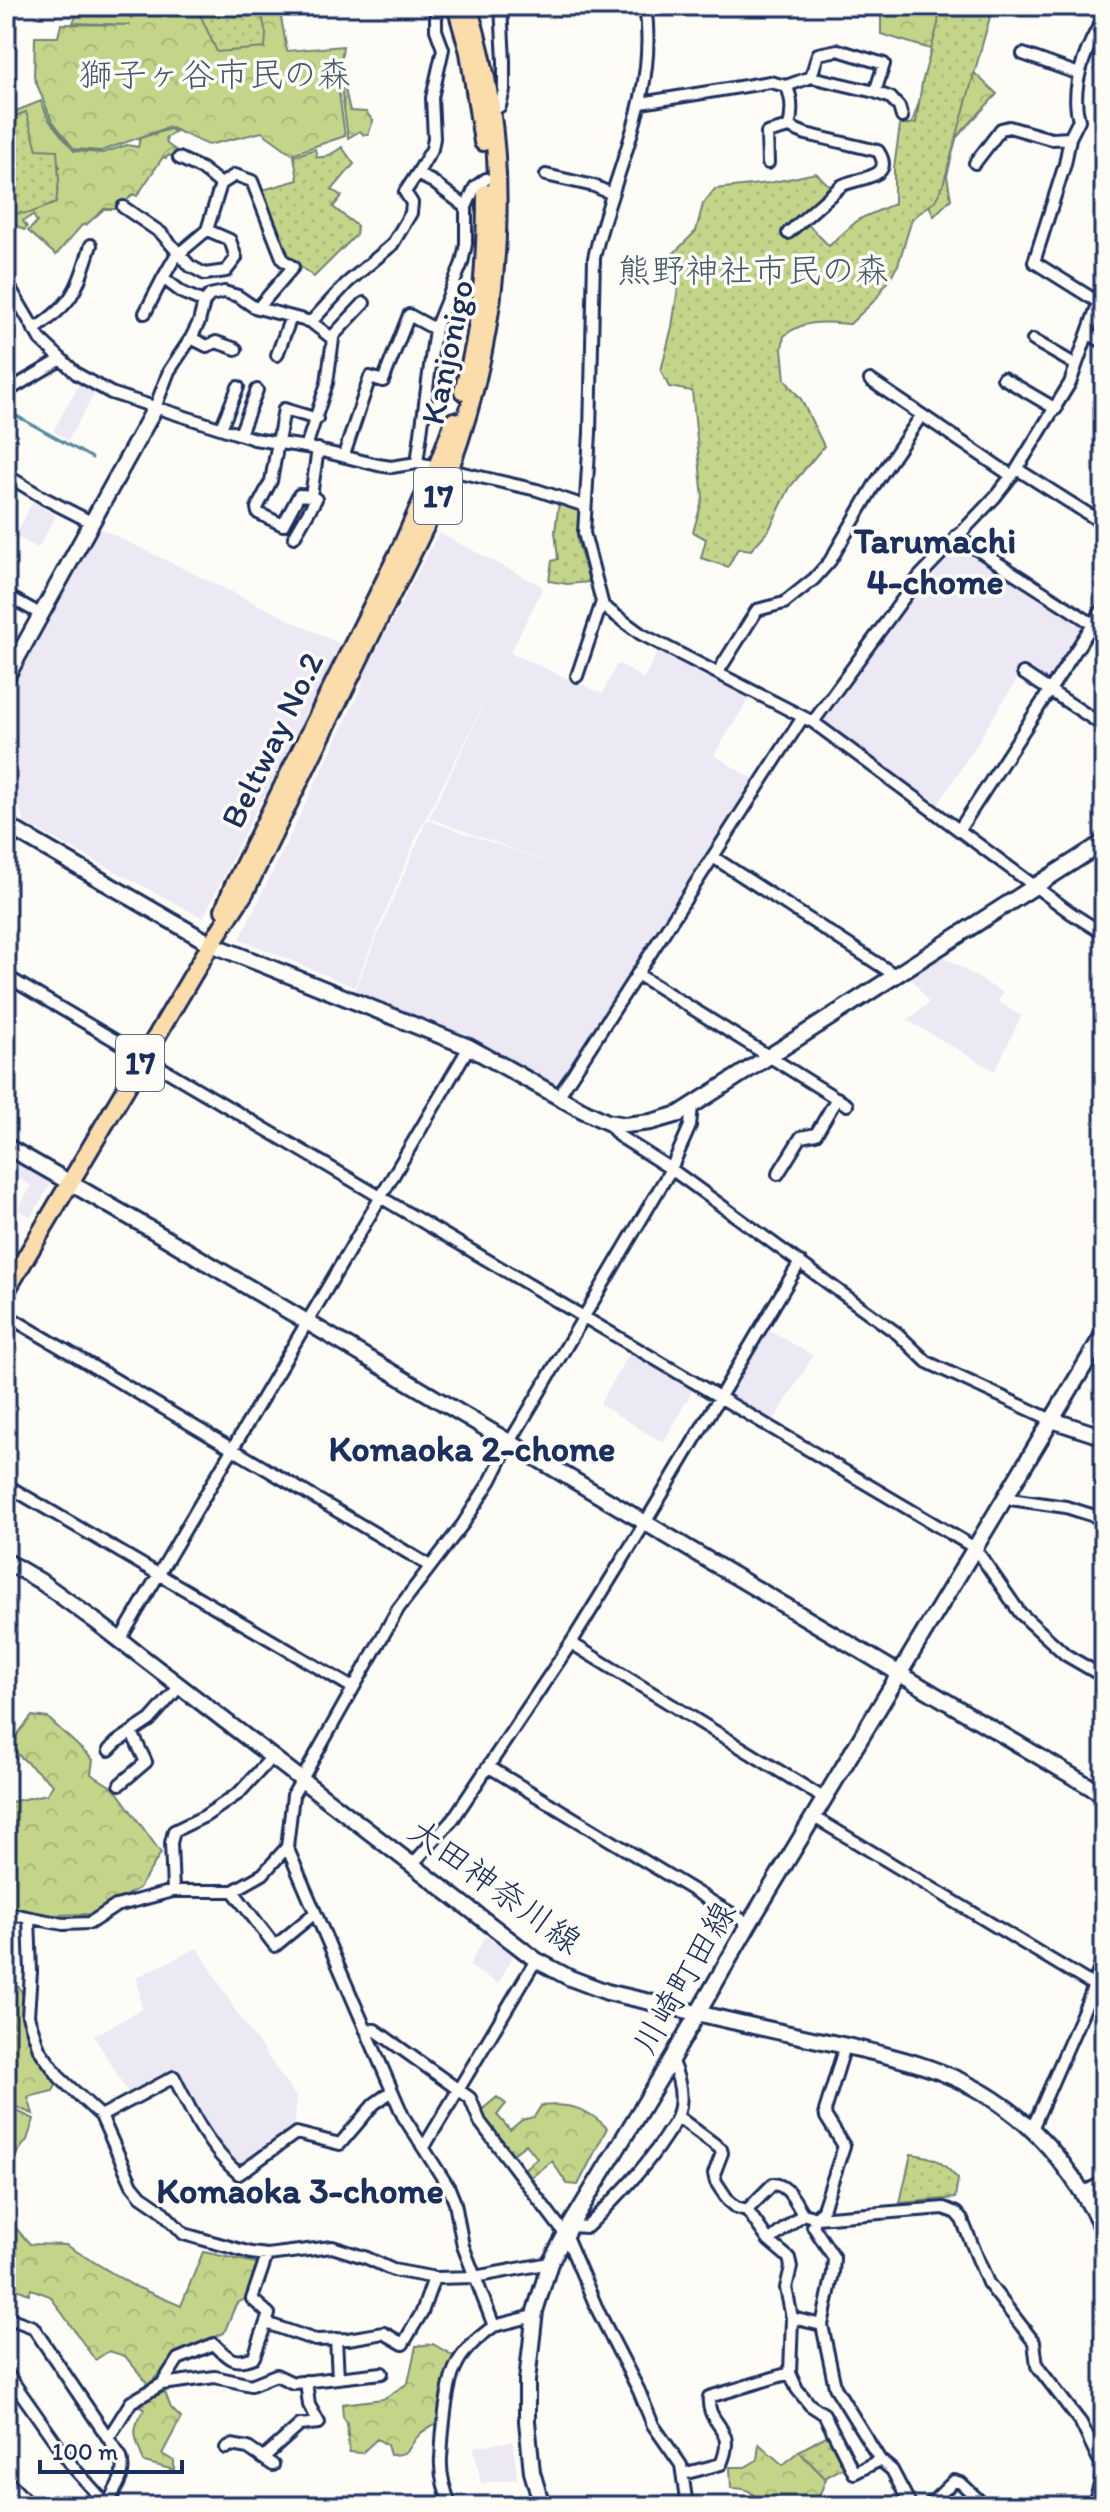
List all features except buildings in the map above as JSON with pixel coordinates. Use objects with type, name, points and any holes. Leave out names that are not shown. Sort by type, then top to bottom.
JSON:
[{"type":"main road","name":"Kanjonigo","points":[[211,944],[245,892],[418,539],[481,369],[496,267],[496,169],[486,117],[456,6]]},
{"type":"main road","name":"Kanjonigo","points":[[468,6],[477,37],[486,117],[486,179]]},
{"type":"main road","name":"17","points":[[443,468],[478,323],[485,265],[486,179]]},
{"type":"main road","name":"17","points":[[6,1291],[211,944]]},
{"type":"street","points":[[311,322],[347,283],[392,245],[411,213],[412,203],[405,192],[432,149],[434,138],[432,98],[443,49],[436,30],[436,6]]},
{"type":"street","points":[[486,117],[500,106],[504,90],[501,6]]},
{"type":"street","points":[[645,6],[647,42],[641,103],[594,258],[584,533],[603,606],[641,634],[808,720],[1104,934]]},
{"type":"street","points":[[1098,302],[1034,262],[1065,164],[1070,138],[1079,120],[1075,104],[1079,74],[1093,36],[1104,17]]},
{"type":"street","points":[[811,77],[818,54],[838,50],[884,64],[875,92]]},
{"type":"street","points":[[1023,54],[1079,74]]},
{"type":"street","points":[[641,103],[730,90],[753,83],[770,82],[786,86],[811,77],[891,98],[899,107],[902,117]]},
{"type":"street","points":[[786,86],[790,94],[789,127]]},
{"type":"street","points":[[768,163],[767,133],[789,127],[878,151],[882,157],[879,174],[841,186],[788,233]]},
{"type":"street","points":[[975,163],[1001,129],[1009,127],[1051,139],[1070,138]]},
{"type":"street","points":[[179,158],[202,169],[221,184]]},
{"type":"street","points":[[417,174],[466,207]]},
{"type":"street","points":[[145,313],[170,264],[207,230],[221,184],[235,175],[252,181],[283,260],[293,267],[258,308]]},
{"type":"street","points":[[546,175],[594,186],[612,194]]},
{"type":"street","points":[[417,463],[435,329],[462,263],[466,244],[466,207],[475,187],[486,179]]},
{"type":"street","points":[[123,207],[161,233],[190,266],[205,274],[226,271],[236,258],[230,240],[207,230]]},
{"type":"street","points":[[34,330],[57,314],[76,292],[91,245]]},
{"type":"street","points":[[163,278],[183,293],[204,302]]},
{"type":"street","points":[[6,281],[34,330],[60,360],[77,374],[111,393],[240,434],[391,467],[417,463],[443,468],[537,490],[585,506]]},
{"type":"street","points":[[558,1097],[713,857],[808,720],[919,577],[995,497],[1014,472],[1070,383],[1104,287]]},
{"type":"street","points":[[6,678],[155,408],[169,371],[191,338],[204,302],[210,295],[224,292],[238,296],[258,308],[311,322],[331,338]]},
{"type":"street","points":[[311,496],[312,448],[327,383],[331,338],[364,303]]},
{"type":"street","points":[[344,455],[370,377],[383,381],[409,315],[435,329]]},
{"type":"street","points":[[277,355],[291,317]]},
{"type":"street","points":[[1088,333],[1104,343]]},
{"type":"street","points":[[191,338],[207,346],[216,342],[236,349]]},
{"type":"street","points":[[1033,340],[1076,365]]},
{"type":"street","points":[[6,392],[60,360]]},
{"type":"street","points":[[1003,378],[1056,409]]},
{"type":"street","points":[[870,380],[921,416],[1104,524]]},
{"type":"street","points":[[221,428],[238,387]]},
{"type":"street","points":[[240,434],[257,390]]},
{"type":"street","points":[[294,537],[316,499],[299,495],[283,525],[258,513],[257,508],[271,481],[284,409],[317,419]]},
{"type":"street","points":[[718,672],[757,610],[784,603],[814,579],[830,561],[875,484],[921,416]]},
{"type":"street","points":[[6,475],[93,523]]},
{"type":"street","points":[[956,536],[1093,624]]},
{"type":"street","points":[[6,595],[42,615]]},
{"type":"street","points":[[577,676],[602,602]]},
{"type":"street","points":[[959,830],[1104,607]]},
{"type":"street","points":[[1023,673],[1104,726]]},
{"type":"street","points":[[6,825],[211,944],[469,1047],[607,1122],[625,1125],[679,1114],[1104,842]]},
{"type":"street","points":[[713,857],[895,975]]},
{"type":"street","points":[[637,974],[847,1105]]},
{"type":"street","points":[[6,976],[975,1548],[1020,1613],[1066,1655],[1102,1672]]},
{"type":"street","points":[[120,1640],[469,1047]]},
{"type":"street","points":[[778,1174],[801,1137],[816,1134],[837,1098]]},
{"type":"street","points":[[494,2326],[463,2246],[455,2203],[403,2116],[287,1847],[293,1795],[398,1609],[463,1524],[491,1480],[510,1442],[671,1169],[690,1126],[692,1106]]},
{"type":"street","points":[[607,1122],[619,1136],[671,1169],[898,1334],[927,1362],[1052,1420],[1104,1437]]},
{"type":"street","points":[[6,1146],[1104,1795]]},
{"type":"street","points":[[412,1865],[453,1819],[571,1643],[800,1262]]},
{"type":"street","points":[[6,1315],[430,1566]]},
{"type":"street","name":"川崎町田線","points":[[542,2506],[532,2472],[527,2381],[534,2316],[550,2263],[749,1924],[1104,1333]]},
{"type":"street","points":[[6,1485],[353,1688]]},
{"type":"street","points":[[1003,1498],[1066,1507],[1104,1519]]},
{"type":"street","name":"大田神奈川線","points":[[6,1561],[40,1581],[120,1640],[536,1960],[570,1978],[607,1992],[845,2046],[935,2070],[978,2089],[1032,2129],[1058,2157],[1084,2192],[1104,2231]]},
{"type":"street","points":[[571,1643],[825,1799]]},
{"type":"street","points":[[109,1750],[150,1720],[180,1686]]},
{"type":"street","points":[[120,1784],[146,1762],[132,1733]]},
{"type":"street","points":[[173,1891],[171,1843],[174,1831],[205,1816],[239,1793],[272,1757]]},
{"type":"street","points":[[489,1767],[749,1924]]},
{"type":"street","points":[[814,1817],[1099,1986]]},
{"type":"street","points":[[6,1913],[63,1924],[90,1923],[116,1906],[173,1891],[233,1891],[263,1874],[287,1847]]},
{"type":"street","points":[[233,1891],[275,1946],[315,1913]]},
{"type":"street","points":[[29,1918],[31,1972],[28,2016],[39,2049],[60,2078],[101,2116],[132,2185],[184,2234],[267,2255],[332,2247],[393,2270],[434,2278],[474,2277],[550,2263]]},
{"type":"street","points":[[1032,2129],[1099,1986],[1104,1956]]},
{"type":"street","points":[[424,2147],[536,1960]]},
{"type":"street","points":[[365,2029],[375,2030],[470,2098],[480,2122],[567,2230],[594,2302],[653,2425],[681,2465],[687,2506]]},
{"type":"street","points":[[845,2046],[825,2111],[844,2146],[823,2209],[813,2226],[834,2258],[822,2325],[835,2387],[880,2460],[892,2470],[911,2506]]},
{"type":"street","points":[[567,2230],[587,2227],[610,2204],[646,2166],[678,2117],[680,2095],[671,2060]]},
{"type":"street","points":[[101,2116],[174,2077],[208,2141],[221,2159],[239,2174],[296,2133],[340,2144],[374,2104],[392,2091]]},
{"type":"street","points":[[678,2117],[721,2149],[714,2174],[716,2182],[728,2200],[736,2207],[747,2210],[769,2241],[789,2258],[791,2267],[786,2288],[792,2318],[790,2373],[797,2389],[810,2405],[824,2414],[854,2473],[880,2460]]},
{"type":"street","points":[[1084,2192],[1104,2182]]},
{"type":"street","points":[[747,2210],[773,2184],[777,2184],[785,2187],[803,2214],[816,2218],[944,2208],[956,2213],[962,2220],[988,2283],[1034,2342],[1037,2366],[1081,2423],[1098,2458],[1104,2463]]},
{"type":"street","points":[[769,2241],[803,2214]]},
{"type":"street","points":[[162,2384],[178,2359],[214,2344],[227,2358],[241,2362],[254,2357],[269,2314],[252,2299],[267,2255]]},
{"type":"street","points":[[266,2323],[315,2340],[384,2333],[403,2344],[422,2312],[434,2278]]},
{"type":"street","points":[[451,2506],[441,2459],[456,2364],[472,2344],[494,2326],[534,2316]]},
{"type":"street","points":[[6,2317],[33,2327],[121,2457],[123,2476],[108,2506]]},
{"type":"street","points":[[792,2318],[822,2325]]},
{"type":"street","points":[[336,2339],[338,2378]]},
{"type":"street","points":[[6,2372],[73,2467],[108,2506]]},
{"type":"street","points":[[109,2437],[131,2402],[162,2384],[215,2377],[251,2385],[276,2375],[293,2383],[382,2373]]},
{"type":"street","points":[[683,2474],[721,2464],[727,2450],[725,2431],[711,2415],[709,2397],[790,2373]]},
{"type":"street","points":[[226,2448],[231,2445],[248,2448],[268,2461],[300,2425],[319,2423],[309,2405],[306,2381]]},
{"type":"street","points":[[1093,2506],[1104,2472]]},
{"type":"street","points":[[6,2480],[31,2506]]},
{"type":"street","points":[[928,2506],[954,2481],[961,2483],[985,2506]]},
{"type":"shaded area","points":[[80,383],[95,393],[68,440],[53,431]]},
{"type":"shaded area","points":[[33,502],[56,516],[38,548],[15,536]]},
{"type":"shaded area","points":[[99,528],[340,644],[274,784],[259,803],[203,918],[25,823],[6,767],[6,694]]},
{"type":"shaded area","points":[[439,533],[543,587],[510,653],[603,694],[616,665],[620,664],[643,679],[661,646],[750,697],[714,755],[756,781],[558,1085],[469,1036],[354,991],[427,820],[564,868],[429,818],[495,683],[420,829],[354,987],[240,939],[360,691],[366,670]]},
{"type":"shaded area","points":[[957,548],[963,548],[1081,624],[1081,627],[1048,680],[1025,667],[938,805],[825,721],[914,596]]},
{"type":"shaded area","points":[[942,956],[1003,993],[998,1002],[1021,1016],[995,1071],[907,1020],[929,1003],[910,976]]},
{"type":"shaded area","points":[[18,1160],[53,1180],[31,1217],[18,1209],[31,1186],[12,1173]]},
{"type":"shaded area","points":[[766,1328],[813,1356],[774,1420],[729,1394]]},
{"type":"shaded area","points":[[632,1349],[695,1386],[663,1443],[600,1404]]},
{"type":"shaded area","points":[[488,1937],[513,1956],[498,1984],[469,1966],[484,1938]]},
{"type":"shaded area","points":[[198,1948],[237,2013],[296,2097],[295,2128],[238,2169],[223,2155],[173,2071],[129,2094],[94,2036],[142,2009],[137,1977]]},
{"type":"shaded area","points":[[513,2441],[517,2479],[481,2483],[474,2447]]},
{"type":"green space","name":"獅子ヶ谷市民の森","points":[[80,6],[101,9],[101,6],[133,6],[131,19],[134,6],[279,6],[287,51],[343,46],[338,86],[345,136],[292,154],[262,132],[208,145],[169,127],[101,151],[74,149],[51,119],[34,77],[35,37],[58,37],[61,24],[130,25],[73,23]]},
{"type":"green space","points":[[191,6],[260,6],[266,34],[265,48],[217,52],[198,10]]},
{"type":"green space","points":[[881,6],[991,6],[970,69],[997,94],[956,138],[947,176],[951,199],[934,216],[927,201],[909,131],[937,51],[881,34]]},
{"type":"green space","name":"熊野神社市民の森","points":[[940,6],[993,6],[943,185],[935,201],[912,219],[898,265],[876,299],[850,324],[807,324],[784,336],[785,380],[801,399],[824,446],[790,487],[769,530],[751,550],[738,548],[728,567],[701,558],[706,539],[693,532],[703,498],[692,391],[669,387],[661,371],[678,288],[673,254],[696,231],[703,204],[715,189],[769,183],[816,173],[833,189],[801,217],[829,246],[859,219],[894,204],[894,168],[900,125],[916,123]]},
{"type":"green space","points":[[344,85],[350,111],[366,112],[373,121],[368,135],[360,131],[348,138],[341,86]]},
{"type":"green space","points":[[41,101],[49,120],[74,151],[103,153],[127,145],[138,147],[140,138],[170,129],[175,132],[166,138],[167,144],[181,154],[176,160],[169,155],[163,157],[137,196],[133,194],[119,209],[104,209],[82,225],[56,255],[28,231],[37,222],[33,215],[23,221],[27,227],[24,230],[6,221],[6,206],[60,167],[53,155],[43,159],[6,123],[6,115]]},
{"type":"green space","points":[[26,112],[37,149],[57,150],[59,180],[56,203],[30,213],[6,214],[6,119]]},
{"type":"green space","points":[[342,147],[354,164],[332,190],[342,196],[333,207],[357,226],[356,235],[314,277],[289,258],[263,190],[298,180],[294,156],[315,149],[317,157],[323,157]]},
{"type":"green space","points":[[559,502],[579,511],[577,540],[589,582],[567,584],[549,581],[552,561],[558,559],[555,531]]},
{"type":"green space","points":[[32,1716],[48,1718],[93,1760],[91,1774],[115,1789],[161,1853],[139,1888],[92,1914],[51,1915],[6,1908],[6,1803],[47,1794],[53,1785],[8,1746]]},
{"type":"green space","points":[[6,1987],[19,1987],[30,2036],[57,2083],[53,2091],[28,2097],[33,2114],[6,2103]]},
{"type":"green space","points":[[497,2097],[506,2104],[497,2115],[510,2130],[522,2120],[534,2117],[541,2106],[551,2105],[585,2111],[607,2128],[578,2185],[567,2184],[552,2161],[529,2179],[523,2170],[537,2158],[526,2144],[512,2155],[483,2117],[484,2108]]},
{"type":"green space","points":[[6,2106],[34,2119],[27,2140],[6,2167]]},
{"type":"green space","points":[[911,2154],[932,2158],[958,2179],[955,2198],[900,2203]]},
{"type":"green space","points":[[6,2226],[14,2226],[30,2244],[66,2245],[132,2285],[181,2306],[203,2252],[261,2264],[248,2297],[236,2304],[224,2333],[176,2354],[149,2385],[125,2356],[109,2351],[95,2360],[50,2296],[31,2289],[29,2294],[6,2285]]},
{"type":"green space","points":[[433,2344],[457,2358],[439,2423],[417,2437],[403,2453],[390,2455],[387,2445],[377,2439],[362,2453],[349,2452],[342,2404],[383,2399],[408,2383],[416,2346]]},
{"type":"green space","points":[[165,2392],[171,2408],[181,2418],[162,2454],[174,2461],[174,2470],[144,2462],[135,2435],[144,2410],[139,2403]]},
{"type":"green space","points":[[828,2435],[844,2467],[825,2478],[799,2451]]},
{"type":"green space","points":[[759,2444],[783,2465],[799,2451],[826,2479],[817,2501],[841,2506],[761,2506],[749,2491],[731,2488],[730,2467],[745,2467],[757,2460]]},
{"type":"waterway","points":[[6,410],[92,458]]},
{"type":"district","name":"Tarumachi 4-chome","points":[[935,560]]},
{"type":"district","name":"Komaoka 2-chome","points":[[472,1448]]},
{"type":"district","name":"Komaoka 3-chome","points":[[300,2190]]}]
